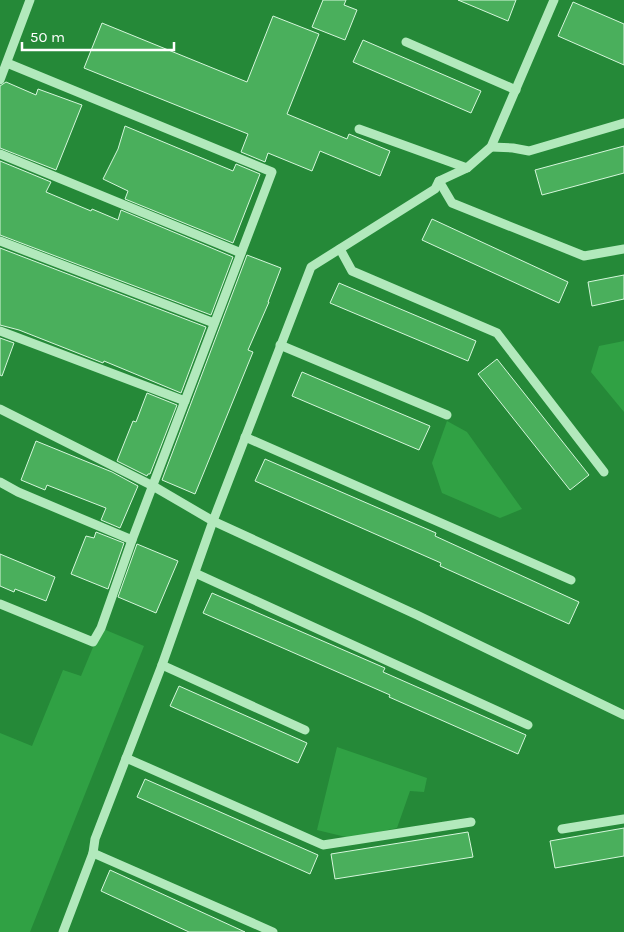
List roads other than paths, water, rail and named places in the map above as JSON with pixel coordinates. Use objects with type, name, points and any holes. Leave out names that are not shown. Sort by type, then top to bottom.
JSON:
[{"type":"street","points":[[0,80],[30,0]]},
{"type":"street","points":[[63,932],[93,853],[95,839],[162,665],[213,522],[311,267],[435,189],[439,182],[466,168],[492,147],[554,0]]},
{"type":"street","points":[[406,42],[516,90]]},
{"type":"street","points":[[0,604],[93,642],[101,628],[132,540],[272,172],[7,63]]},
{"type":"street","points":[[492,147],[529,151],[624,123]]},
{"type":"street","points":[[359,129],[466,168]]},
{"type":"street","points":[[0,154],[241,253]]},
{"type":"street","points":[[439,182],[452,204],[584,256],[624,249]]},
{"type":"street","points":[[0,241],[214,324]]},
{"type":"street","points":[[340,249],[352,271],[497,333],[604,472]]},
{"type":"street","points":[[0,331],[185,401]]},
{"type":"street","points":[[280,346],[447,415]]},
{"type":"street","points":[[0,409],[153,486],[213,522],[417,615],[624,714]]},
{"type":"street","points":[[245,437],[571,580]]},
{"type":"street","points":[[0,482],[18,492],[132,540]]},
{"type":"street","points":[[195,573],[528,725]]},
{"type":"street","points":[[162,665],[305,730]]},
{"type":"street","points":[[126,758],[323,845],[471,822]]},
{"type":"street","points":[[562,829],[624,819]]},
{"type":"street","points":[[93,853],[274,932]]}]
